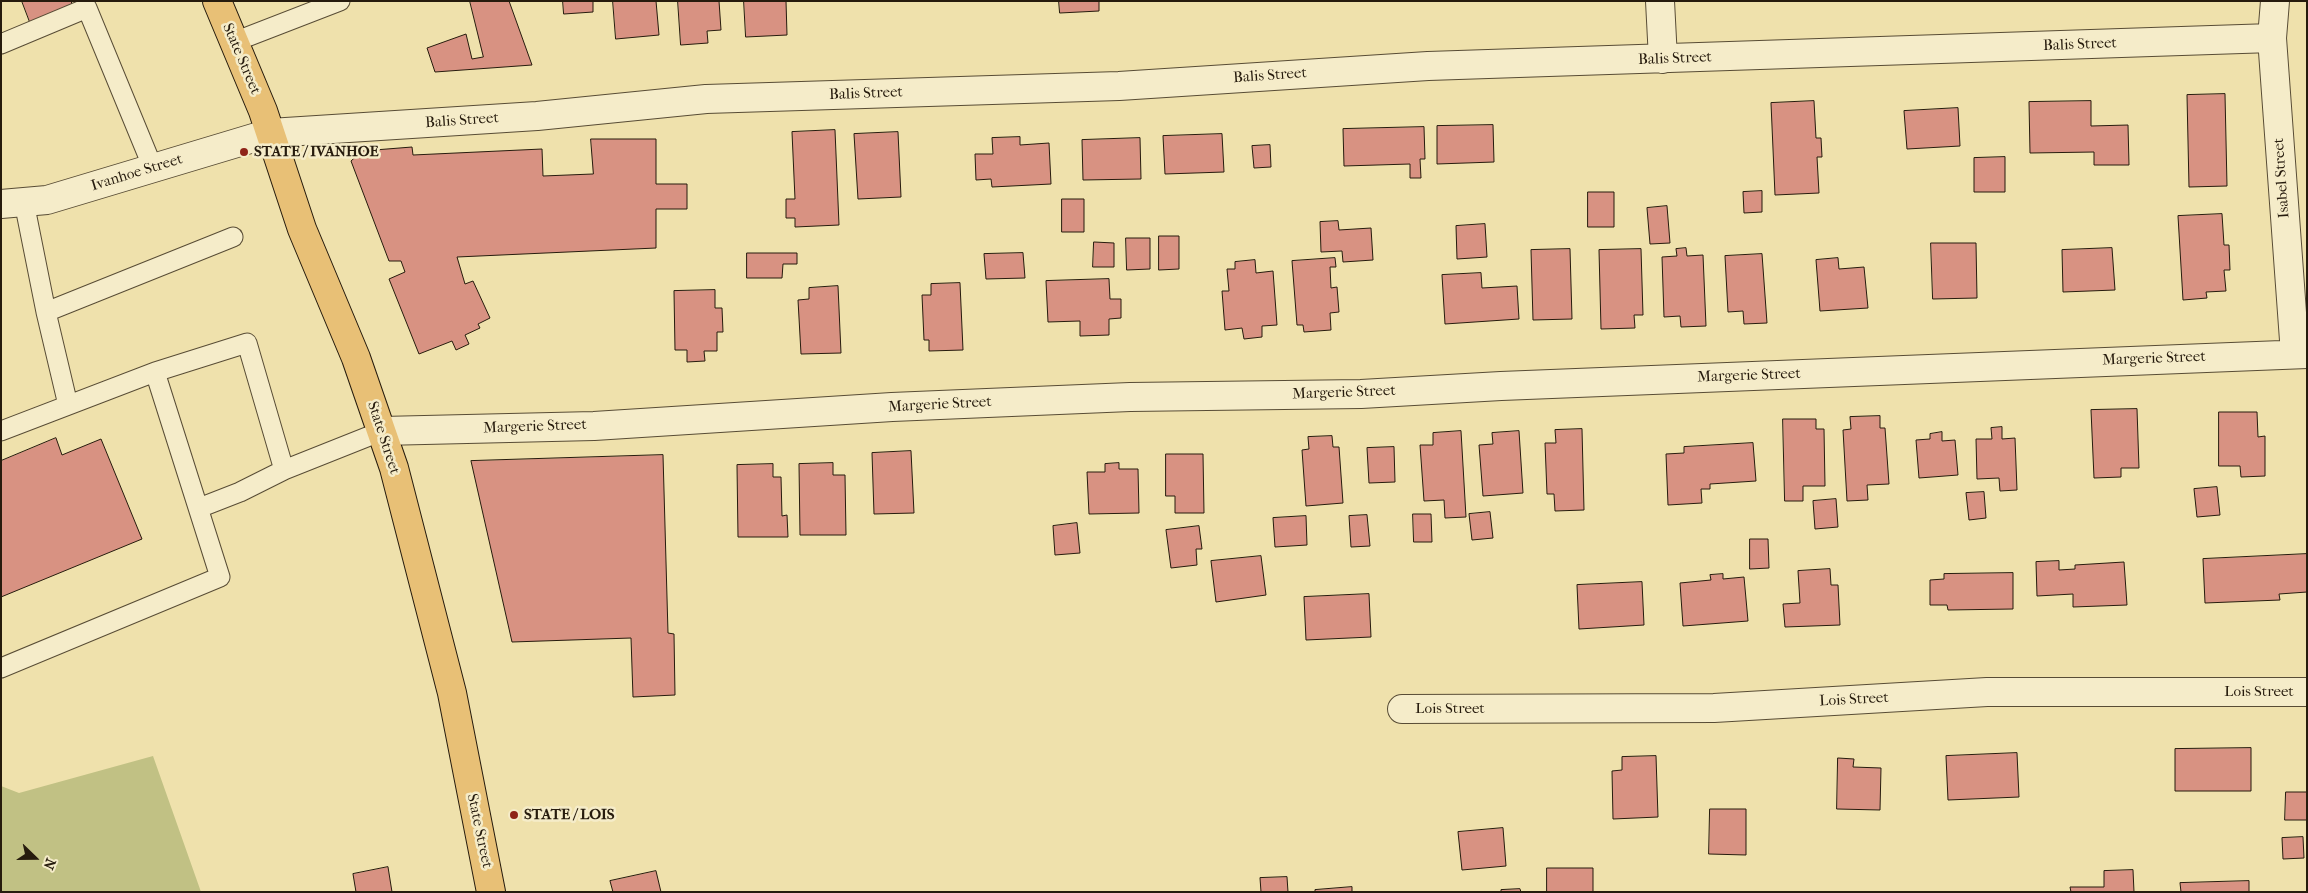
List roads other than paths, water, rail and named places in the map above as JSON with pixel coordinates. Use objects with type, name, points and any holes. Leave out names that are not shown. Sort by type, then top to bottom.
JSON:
[{"type":"main road","name":"State Street","points":[[217,1],[270,133],[302,229],[356,358],[382,432],[441,649],[492,892]]},
{"type":"street","points":[[1660,1],[1663,60]]},
{"type":"street","name":"Isabel Street","points":[[2276,1],[2272,38],[2301,354]]},
{"type":"street","name":"Balis Street","points":[[270,133],[528,117],[706,99],[1119,86],[1428,66],[1663,60],[2272,38]]},
{"type":"street","name":"Ivanhoe Street","points":[[13,203],[47,200],[270,133]]},
{"type":"street","name":"Margerie Street","points":[[382,432],[594,426],[892,407],[1120,398],[1361,394],[1501,386],[2301,354]]},
{"type":"street","name":"Lois Street","points":[[1402,709],[1714,708],[1987,692],[2307,692]]},
{"type":"lane","points":[[234,42],[340,1]]},
{"type":"lane","points":[[1,44],[87,8],[153,168]]},
{"type":"lane","points":[[13,203],[46,312],[68,405]]},
{"type":"lane","points":[[46,312],[233,237]]},
{"type":"lane","points":[[1,431],[155,372],[247,343],[284,470]]},
{"type":"lane","points":[[1,668],[220,577],[155,372]]},
{"type":"lane","points":[[199,508],[240,492],[284,470],[382,432]]},
{"type":"place","name":"STATE / IVANHOE","points":[[244,152]]},
{"type":"place","name":"STATE / LOIS","points":[[514,815]]}]
